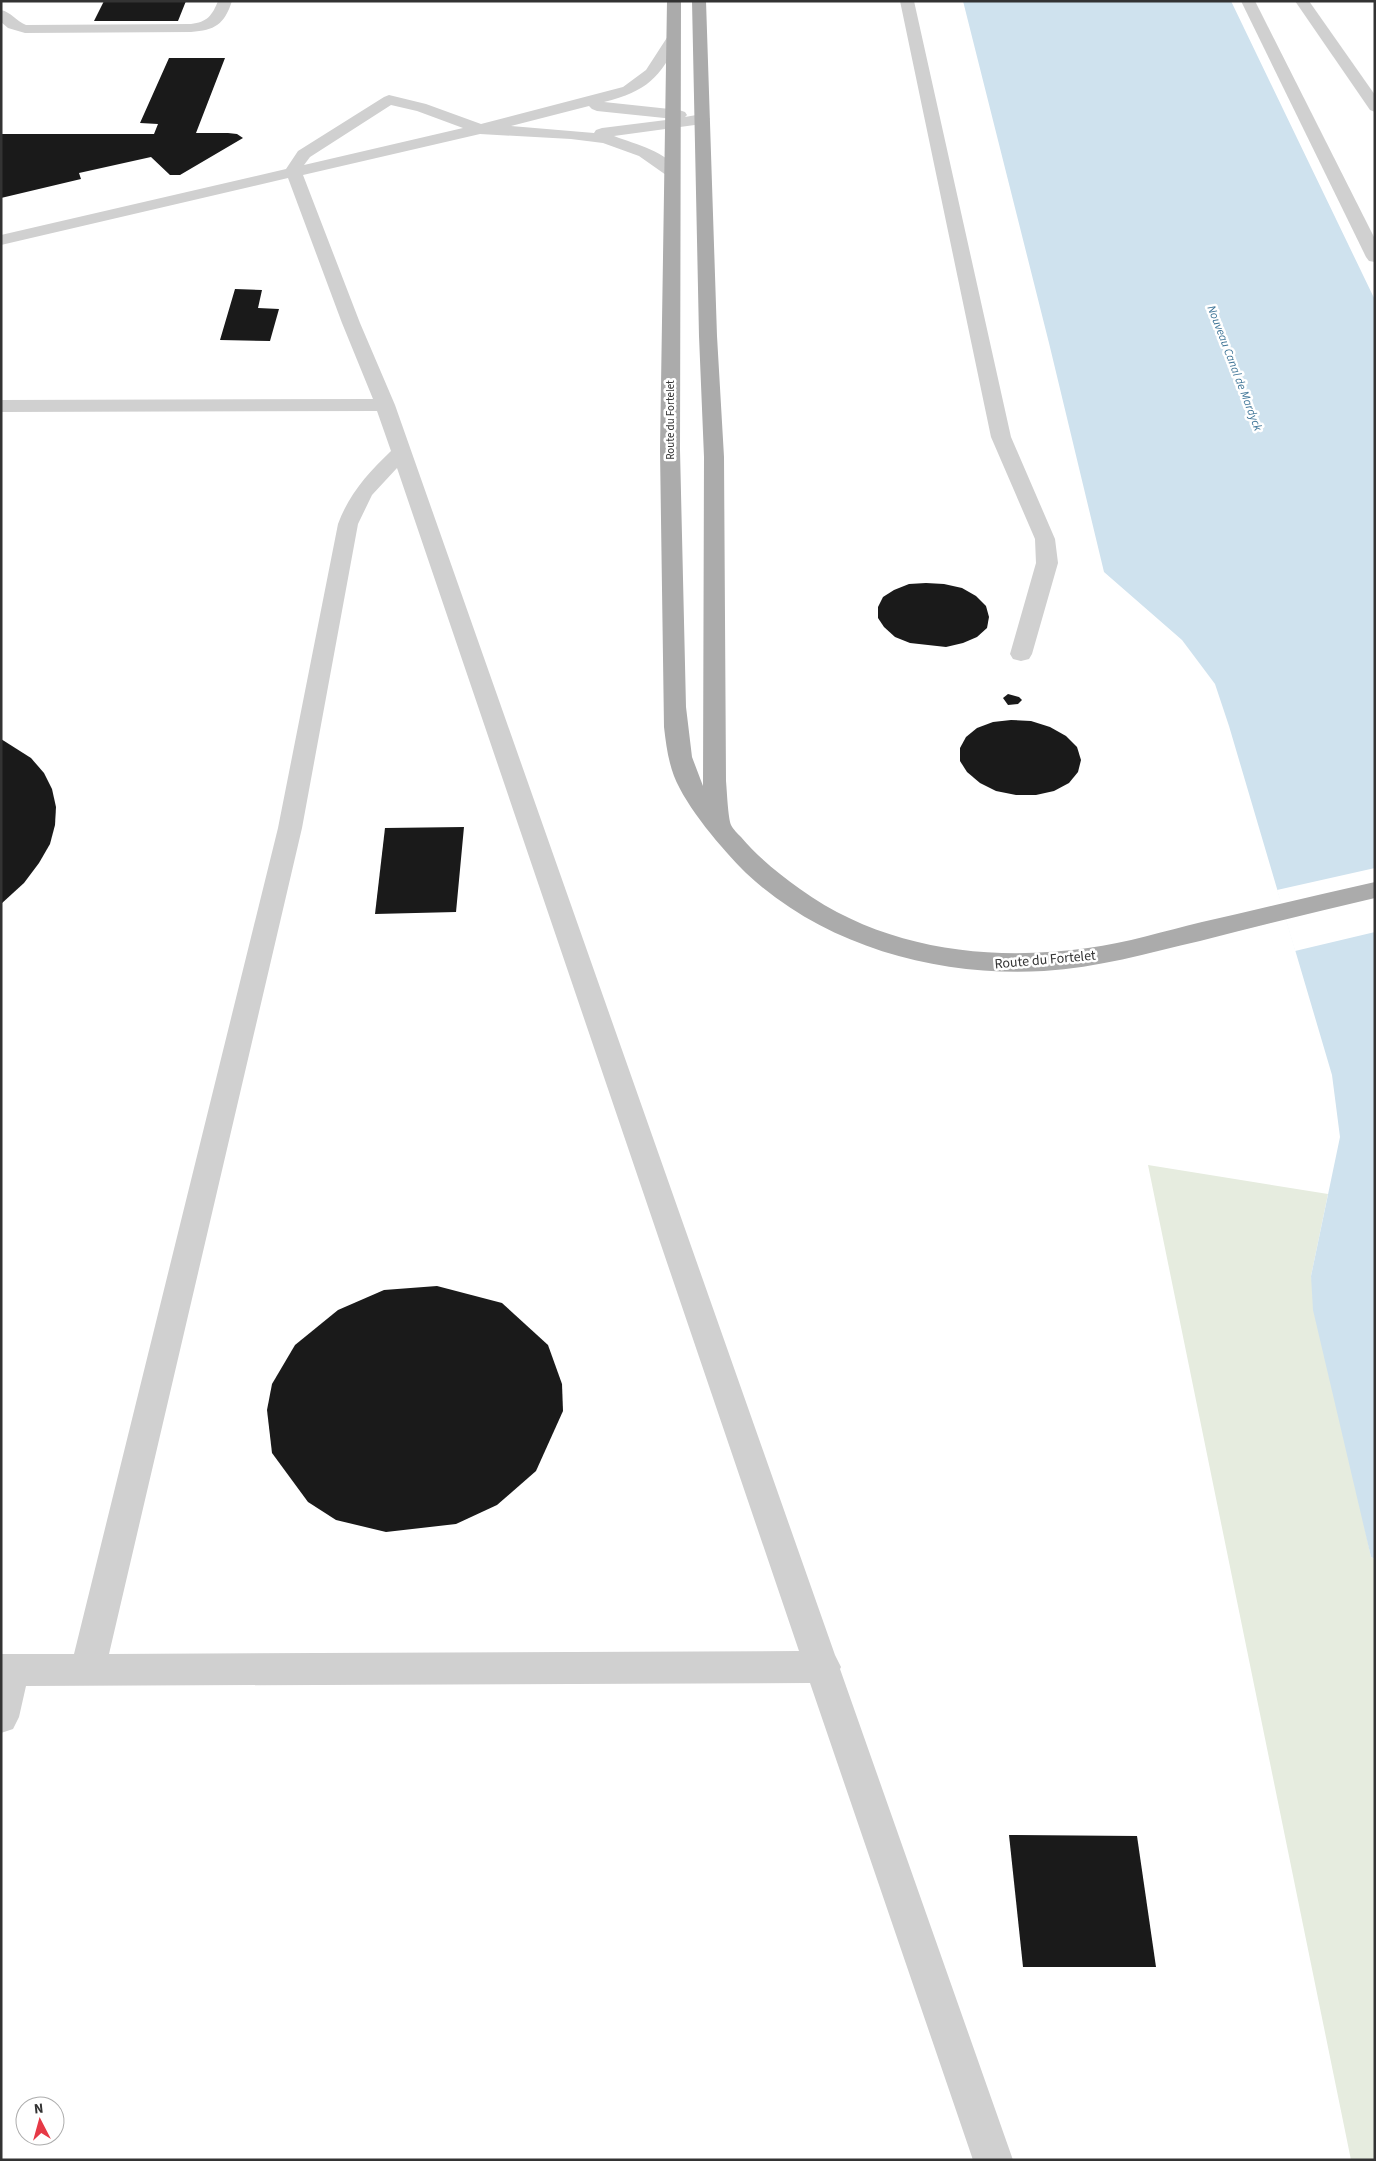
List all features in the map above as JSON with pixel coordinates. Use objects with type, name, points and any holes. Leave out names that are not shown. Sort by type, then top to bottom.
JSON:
[{"type":"main road","name":"Route du Fortelet","points":[[674,1],[670,450],[676,729],[683,767],[690,785],[720,828],[750,864],[801,903],[837,923],[869,937],[912,951],[950,959],[998,963],[1064,960],[1122,950],[1375,890]]},
{"type":"main road","points":[[699,1],[714,457],[714,781],[720,828]]},
{"type":"lane","points":[[1,14],[13,25],[26,29],[191,28],[208,25],[218,20],[226,1]]},
{"type":"lane","points":[[907,1],[1001,437],[1045,540],[1047,563],[1021,654]]},
{"type":"lane","points":[[1248,1],[1375,258]]},
{"type":"lane","points":[[1302,1],[1375,107]]},
{"type":"lane","points":[[1,240],[480,130],[622,93],[641,84],[656,68],[673,39]]},
{"type":"lane","points":[[672,119],[611,133],[570,134],[480,130],[421,107],[389,100],[304,154],[295,166],[294,172],[351,323],[385,405],[994,2160]]},
{"type":"lane","points":[[570,106],[610,106],[672,119],[702,119]]},
{"type":"lane","points":[[570,134],[606,139],[627,146],[656,159],[672,172]]},
{"type":"lane","points":[[1,406],[385,405]]},
{"type":"lane","points":[[88,1669],[290,828],[348,524],[357,500],[365,488],[401,453]]},
{"type":"lane","points":[[1,1717],[7,1670],[824,1667]]},
{"type":"shaded area","points":[[1148,1165],[1328,1194],[1311,1276],[1371,1557],[1375,1559],[1375,2160],[1351,2160]]},
{"type":"water","name":"Nouveau Canal de Mardyck","points":[[963,1],[1231,1],[1375,300],[1375,1559],[1371,1557],[1313,1310],[1311,1276],[1340,1137],[1332,1075],[1215,684],[1182,640],[1104,572],[1049,343]]},
{"type":"pier","points":[[1375,868],[1375,932],[1295,951],[1277,890]]},
{"type":"building","points":[[104,1],[186,1],[178,21],[94,21]]},
{"type":"building","points":[[169,58],[225,58],[196,133],[228,133],[237,134],[243,138],[180,175],[170,175],[151,157],[79,173],[81,179],[1,198],[1,134],[154,134],[158,124],[140,123]]},
{"type":"building","points":[[235,289],[262,290],[258,308],[279,309],[270,341],[220,340]]},
{"type":"building","points":[[926,583],[962,588],[976,596],[986,606],[989,617],[987,628],[977,637],[946,647],[910,643],[895,637],[884,627],[878,618],[878,607],[883,597],[909,584]]},
{"type":"building","points":[[1008,694],[1019,697],[1022,700],[1018,704],[1008,705],[1003,698]]},
{"type":"building","points":[[1011,720],[1031,721],[1050,727],[1066,736],[1077,747],[1081,760],[1078,772],[1069,783],[1054,791],[1036,795],[1016,795],[996,791],[980,783],[967,772],[960,761],[960,748],[966,737],[977,728],[993,722]]},
{"type":"building","points":[[1,739],[31,758],[44,773],[52,789],[56,807],[55,825],[50,844],[24,883],[1,904]]},
{"type":"building","points":[[464,827],[456,912],[375,914],[385,828]]},
{"type":"building","points":[[437,1286],[502,1303],[548,1345],[562,1384],[563,1411],[536,1471],[497,1505],[456,1524],[386,1532],[336,1520],[308,1502],[272,1453],[267,1410],[272,1384],[295,1345],[338,1310],[384,1290]]},
{"type":"building","points":[[1009,1835],[1137,1836],[1156,1967],[1023,1967]]}]
